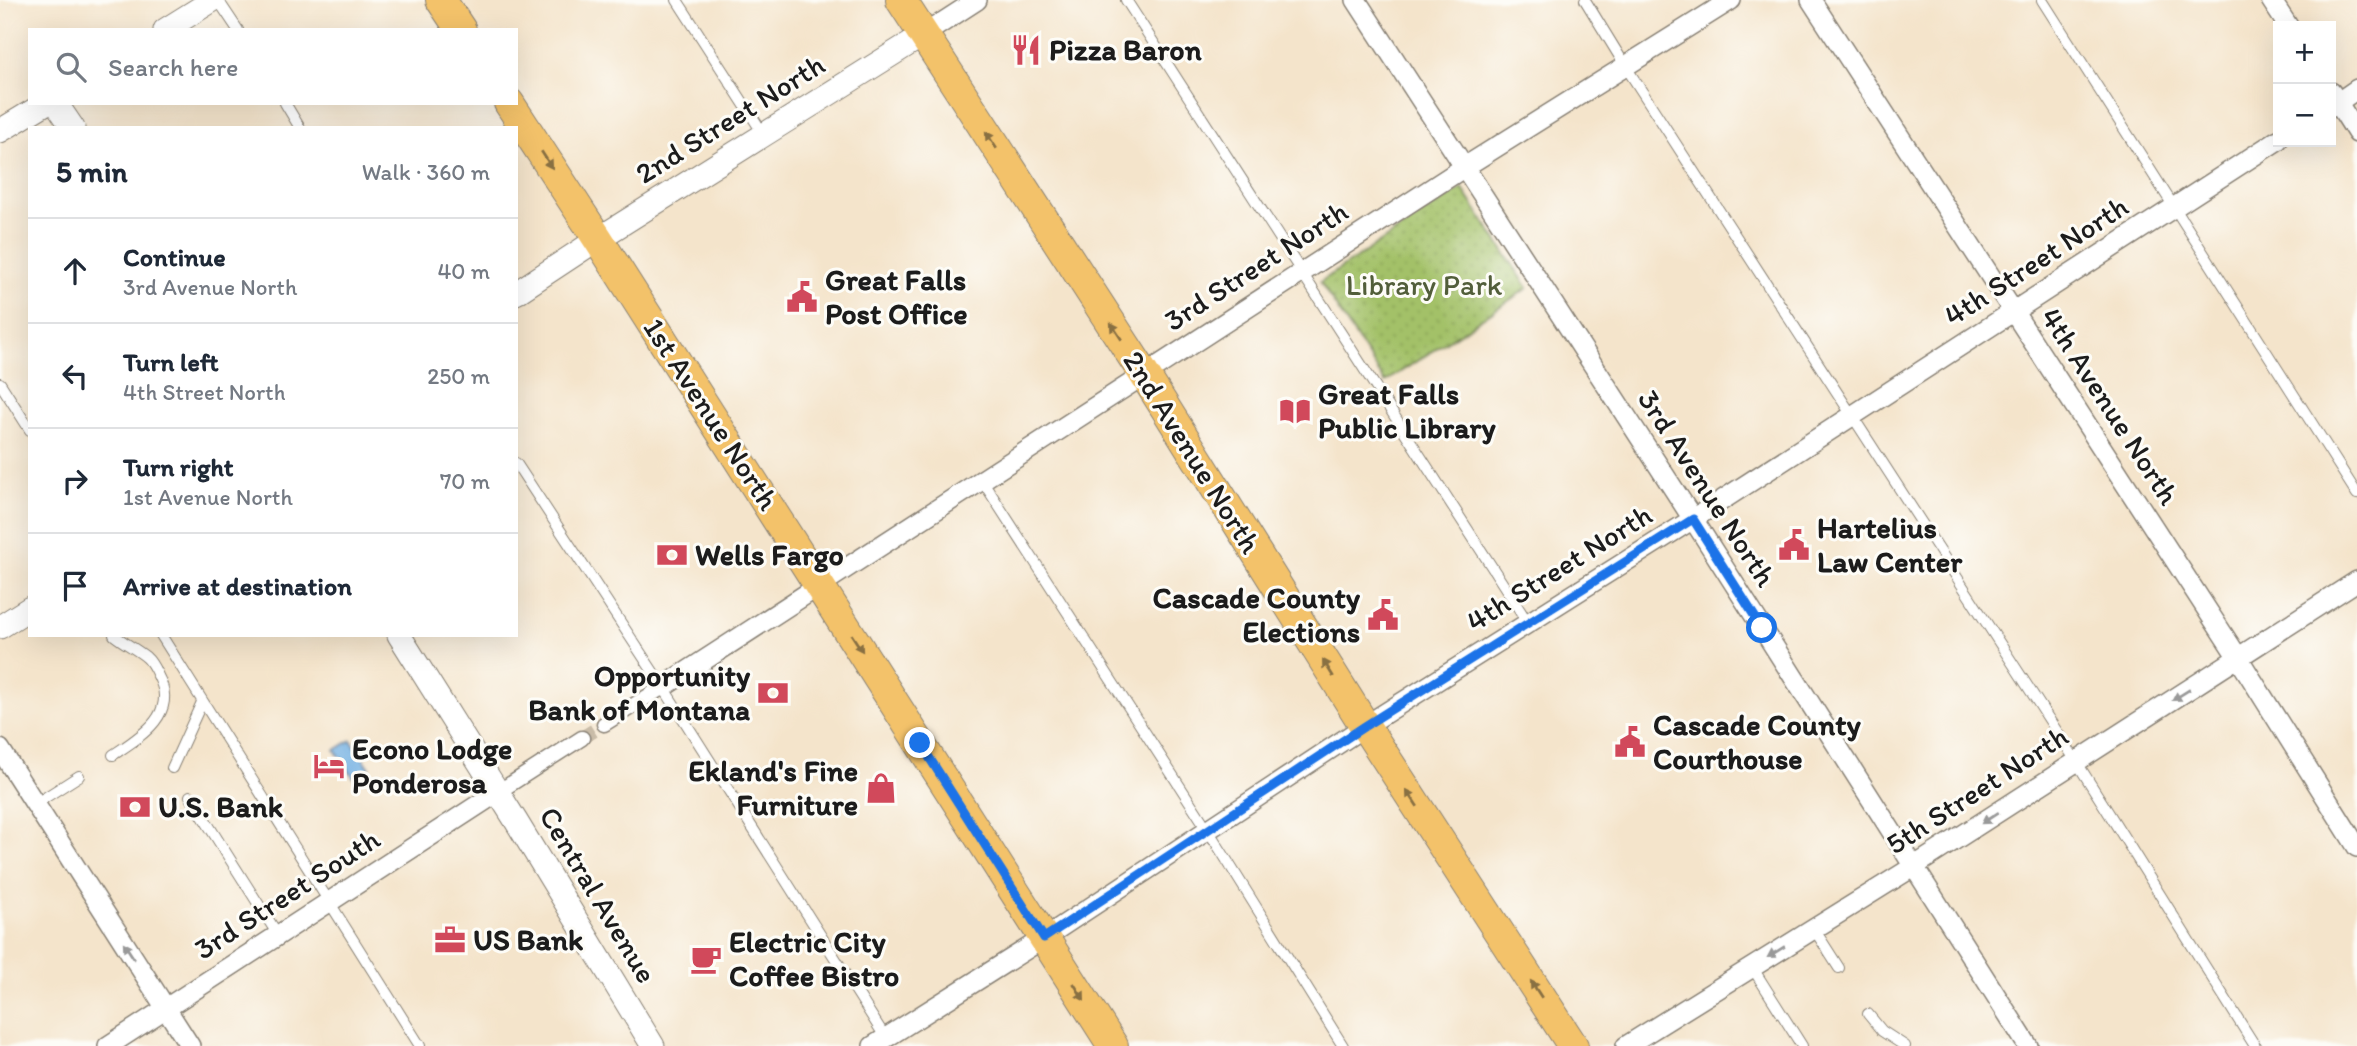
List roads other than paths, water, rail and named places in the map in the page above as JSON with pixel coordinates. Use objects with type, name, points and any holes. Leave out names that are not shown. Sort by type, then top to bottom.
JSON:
[{"type":"main road","points":[[441,0],[460,28]]},
{"type":"main road","name":"2nd Avenue North","points":[[901,0],[1144,374],[1365,726],[1573,1046]]},
{"type":"main road","name":"1st Avenue North","points":[[510,105],[1113,1046]]},
{"type":"street","points":[[168,28],[213,0]]},
{"type":"street","name":"2nd Street North","points":[[518,292],[977,0]]},
{"type":"street","name":"3rd Avenue North","points":[[1356,0],[1693,519],[2028,1046]]},
{"type":"street","name":"3rd Street North","points":[[604,724],[1463,168],[1731,0]]},
{"type":"street","name":"4th Avenue North","points":[[1811,0],[2239,659],[2357,846]]},
{"type":"street","points":[[2271,0],[2285,21]]},
{"type":"street","points":[[2336,99],[2357,89]]},
{"type":"street","points":[[2336,104],[2357,133]]},
{"type":"street","points":[[0,131],[43,105]]},
{"type":"street","points":[[57,105],[72,126]]},
{"type":"street","name":"4th Street North","points":[[883,1043],[1365,726],[1693,519],[2273,143]]},
{"type":"street","name":"5th Street North","points":[[1626,1046],[1913,867],[2239,659],[2357,580]]},
{"type":"street","points":[[0,627],[28,609]]},
{"type":"street","name":"Central Avenue","points":[[400,637],[653,1046]]},
{"type":"street","points":[[498,792],[582,738]]},
{"type":"street","points":[[0,749],[190,1046]]},
{"type":"street","name":"3rd Street South","points":[[108,1046],[498,792]]},
{"type":"lane","points":[[218,0],[237,28]]},
{"type":"lane","points":[[677,0],[764,135]]},
{"type":"lane","points":[[1126,0],[1528,623]]},
{"type":"lane","points":[[1585,0],[2076,761],[2255,1046]]},
{"type":"lane","points":[[2042,0],[2357,494]]},
{"type":"lane","points":[[286,105],[299,126]]},
{"type":"lane","points":[[0,383],[28,426]]},
{"type":"lane","points":[[518,466],[663,687],[883,1043]]},
{"type":"lane","points":[[982,480],[1208,830],[1343,1046]]},
{"type":"lane","points":[[113,755],[151,728],[160,714],[164,700],[163,687],[154,667],[147,658],[117,637]]},
{"type":"lane","points":[[162,637],[420,1046]]},
{"type":"lane","points":[[172,768],[202,702]]},
{"type":"lane","points":[[35,804],[79,776]]},
{"type":"lane","points":[[190,796],[278,935]]},
{"type":"lane","points":[[1814,929],[1839,968]]},
{"type":"lane","points":[[1752,967],[1802,1046]]},
{"type":"lane","points":[[1868,1014],[1882,1031],[1905,1046]]},
{"type":"water","points":[[351,740],[370,768],[354,778],[335,750]]},
{"type":"tunnel","points":[[582,738],[604,724]]},
{"type":"place","name":"Pizza Baron","points":[[1026,50]]},
{"type":"place","name":"Great Falls Post Office","points":[[802,297]]},
{"type":"place","name":"Great Falls Public Library","points":[[1295,411]]},
{"type":"place","name":"Hartelius Law Center","points":[[1794,545]]},
{"type":"place","name":"Wells Fargo","points":[[672,555]]},
{"type":"place","name":"Cascade County Elections","points":[[1383,615]]},
{"type":"place","name":"Opportunity Bank of Montana","points":[[773,693]]},
{"type":"place","name":"Cascade County Courthouse","points":[[1630,742]]},
{"type":"place","name":"Econo Lodge Ponderosa","points":[[329,766]]},
{"type":"place","name":"Ekland's Fine Furniture","points":[[881,788]]},
{"type":"place","name":"U.S. Bank","points":[[135,807]]},
{"type":"place","name":"US Bank","points":[[450,940]]},
{"type":"place","name":"Electric City Coffee Bistro","points":[[706,959]]},
{"type":"park label","name":"Library Park","points":[[1424,285]]}]
